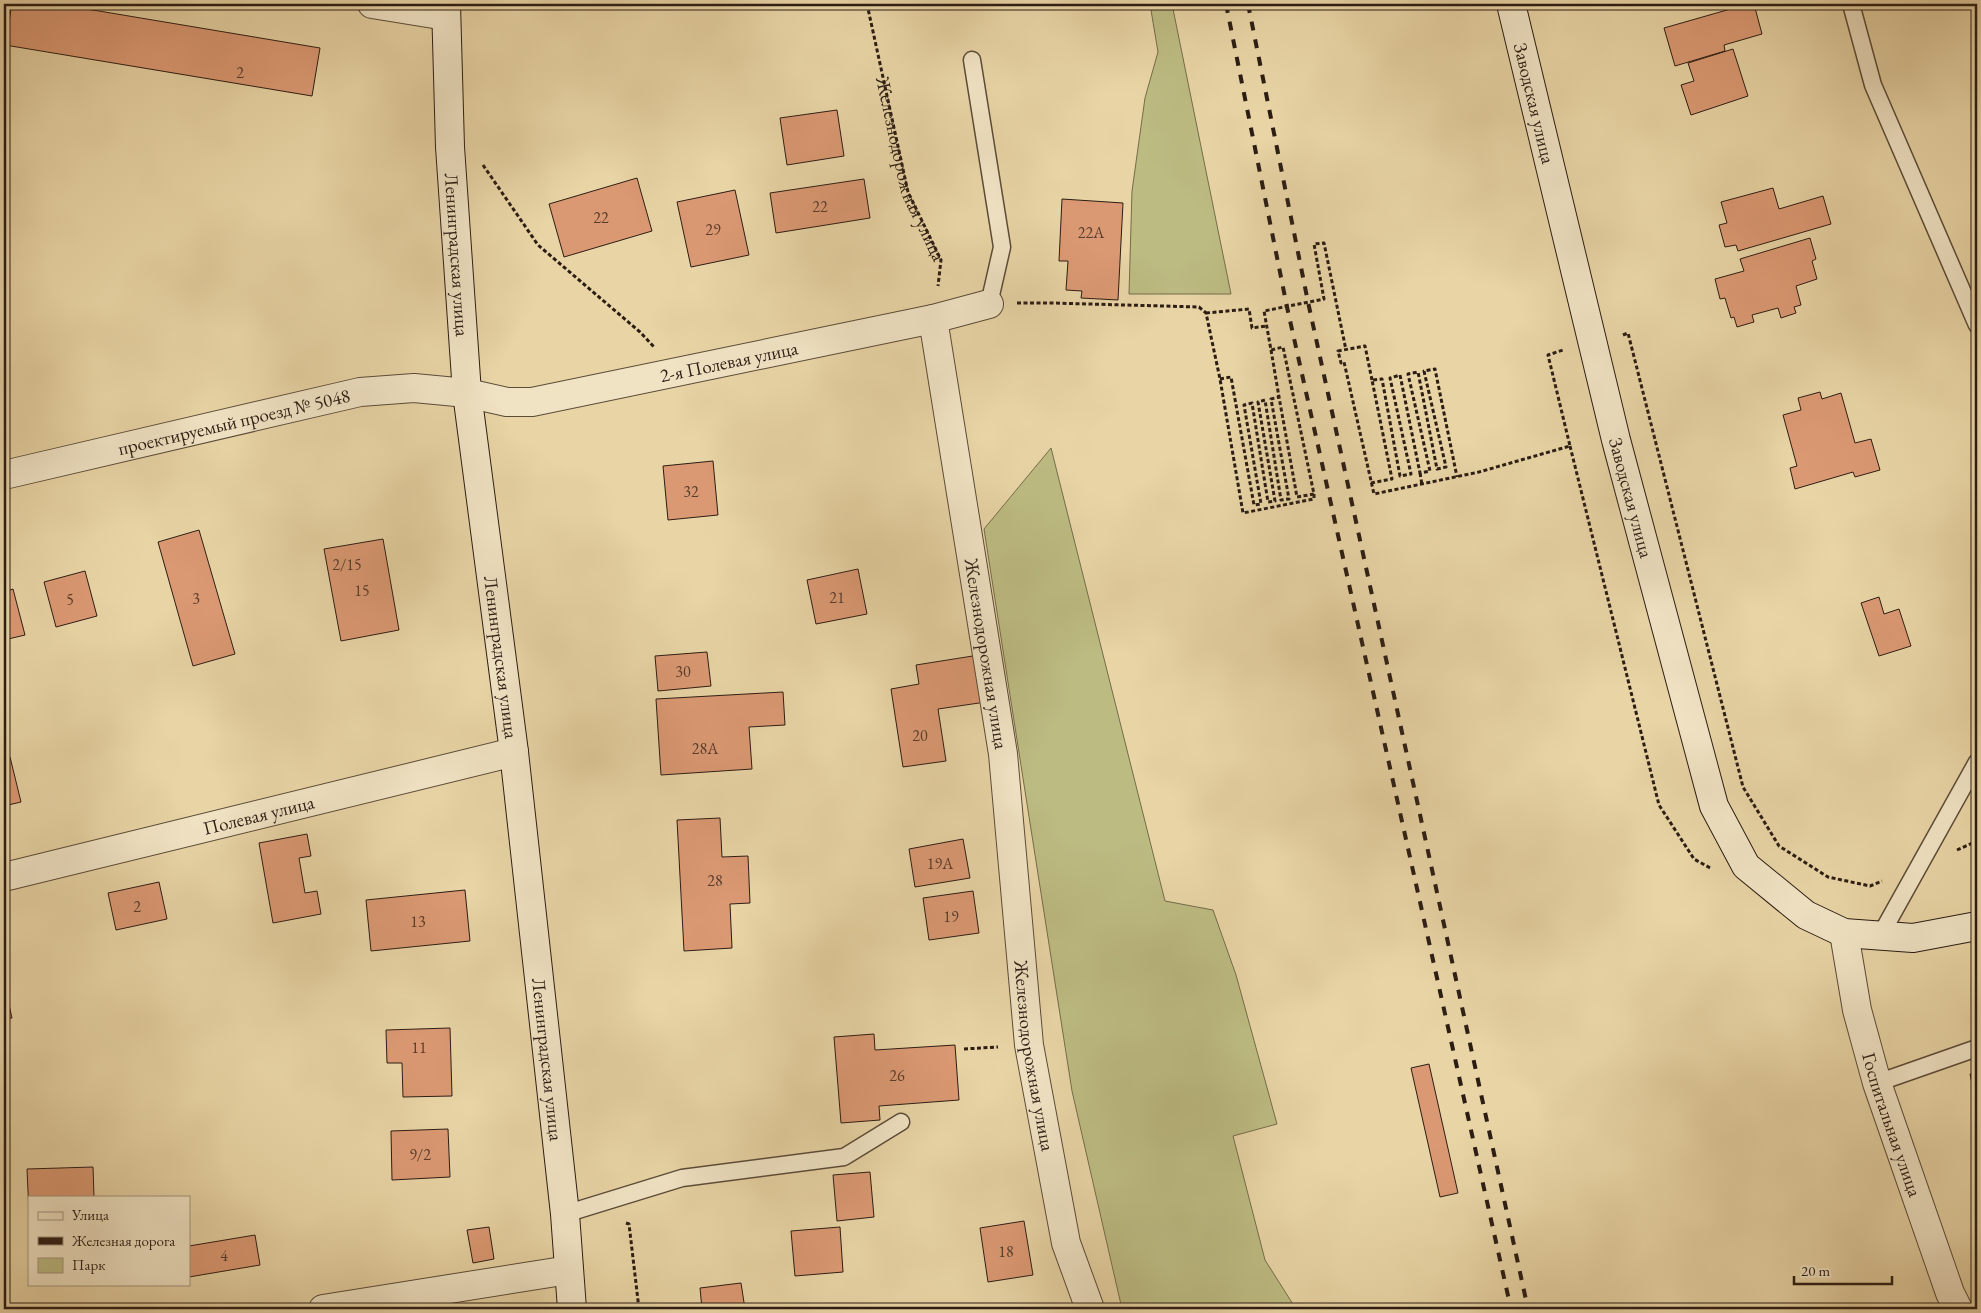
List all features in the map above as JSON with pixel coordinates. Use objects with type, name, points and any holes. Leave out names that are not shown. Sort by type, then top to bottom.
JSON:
[{"type":"street","points":[[372,4],[446,10]]},
{"type":"street","name":"Заводская улица","points":[[1511,4],[1616,440],[1714,806],[1746,866],[1806,915],[1844,933]]},
{"type":"street","name":"Ленинградская улица","points":[[446,10],[450,147],[466,393],[577,1210],[569,1270],[572,1309]]},
{"type":"street","name":"2-я Полевая улица","points":[[466,393],[507,402],[532,402],[933,319],[989,304]]},
{"type":"street","name":"Железнодорожная улица","points":[[933,319],[1003,754],[1029,1044],[1066,1243],[1090,1309]]},
{"type":"street","name":"проектируемый проезд № 5048","points":[[4,475],[360,392],[414,388],[466,393]]},
{"type":"street","name":"Полевая улица","points":[[4,877],[514,752]]},
{"type":"street","points":[[1844,933],[1913,938],[1977,926]]},
{"type":"street","name":"Госпитальная улица","points":[[1844,933],[1857,1010],[1877,1083],[1950,1293],[1958,1309]]},
{"type":"street","points":[[323,1309],[569,1270]]},
{"type":"lane","points":[[1851,4],[1873,85],[1977,325]]},
{"type":"lane","points":[[972,60],[1002,247],[989,304]]},
{"type":"lane","points":[[1880,936],[1977,762]]},
{"type":"lane","points":[[1877,1083],[1977,1048]]},
{"type":"lane","points":[[577,1210],[682,1178],[844,1157],[901,1122]]},
{"type":"path","name":"Железнодорожная улица","points":[[867,4],[908,192],[941,260],[933,319]]},
{"type":"path","points":[[480,161],[538,245],[640,332],[676,371]]},
{"type":"path","points":[[1314,494],[1297,497],[1264,311],[1324,299],[1314,244],[1324,243],[1346,350]]},
{"type":"path","points":[[989,304],[1052,302],[1199,307],[1206,313],[1220,379],[1243,513],[1314,498],[1283,347],[1272,350]]},
{"type":"path","points":[[1206,313],[1249,309],[1252,328],[1266,326]]},
{"type":"path","points":[[1746,866],[1718,872],[1694,859],[1658,805],[1548,355],[1628,333],[1743,788],[1779,846],[1828,877],[1870,886],[1977,841]]},
{"type":"path","points":[[1371,483],[1392,479],[1365,346],[1338,351],[1340,363],[1344,362],[1371,483],[1374,494],[1456,478],[1570,446]]},
{"type":"path","points":[[1420,473],[1430,471],[1408,374],[1418,372],[1437,469],[1446,467],[1424,371],[1435,369],[1456,478]]},
{"type":"path","points":[[1372,380],[1382,379],[1400,476],[1411,474],[1390,378],[1400,375],[1422,484]]},
{"type":"path","points":[[1220,379],[1232,377],[1254,505],[1261,504],[1244,405],[1252,403],[1269,508]]},
{"type":"path","points":[[1268,502],[1275,501],[1258,402],[1265,400],[1281,500],[1289,498],[1271,399],[1279,397]]},
{"type":"path","points":[[577,1210],[630,1224],[639,1309]]},
{"type":"green space","points":[[1150,4],[1172,4],[1231,294],[1129,294],[1132,191],[1145,98],[1158,52]]},
{"type":"green space","points":[[1051,448],[1165,901],[1213,910],[1236,975],[1277,1124],[1233,1136],[1265,1260],[1296,1309],[1122,1309],[1072,1091],[984,529]]},
{"type":"building","points":[[12,4],[57,4],[320,48],[312,96],[5,45]]},
{"type":"building","points":[[1748,4],[1754,4],[1762,34],[1724,45],[1725,51],[1675,66],[1664,28]]},
{"type":"building","points":[[1733,49],[1748,96],[1691,115],[1681,85],[1694,81],[1688,63]]},
{"type":"building","points":[[837,110],[844,156],[787,165],[780,118]]},
{"type":"building","points":[[637,178],[652,231],[564,257],[549,204]]},
{"type":"building","points":[[864,179],[870,218],[776,233],[770,193]]},
{"type":"building","points":[[1773,188],[1779,209],[1823,196],[1831,224],[1738,251],[1736,245],[1725,247],[1719,225],[1727,223],[1721,202]]},
{"type":"building","points":[[735,190],[749,255],[691,267],[677,202]]},
{"type":"building","points":[[1062,199],[1123,203],[1118,300],[1081,298],[1082,291],[1066,290],[1068,261],[1059,261]]},
{"type":"building","points":[[1810,238],[1816,259],[1812,261],[1817,279],[1796,286],[1801,305],[1794,307],[1796,313],[1781,318],[1778,308],[1752,315],[1754,322],[1737,327],[1734,317],[1731,318],[1725,298],[1720,299],[1715,279],[1744,271],[1740,259]]},
{"type":"building","points":[[1820,392],[1822,399],[1841,393],[1855,443],[1871,439],[1880,470],[1855,477],[1853,472],[1795,489],[1790,468],[1797,466],[1783,415],[1801,410],[1798,398]]},
{"type":"building","points":[[713,461],[718,515],[668,520],[663,466]]},
{"type":"building","points":[[199,530],[235,654],[193,666],[158,542]]},
{"type":"building","points":[[383,539],[399,630],[341,641],[324,549]]},
{"type":"building","points":[[858,569],[867,614],[816,624],[807,580]]},
{"type":"building","points":[[85,571],[97,616],[56,627],[44,582]]},
{"type":"building","points":[[13,589],[25,635],[4,640],[4,592]]},
{"type":"building","points":[[1879,597],[1884,614],[1899,609],[1911,646],[1879,656],[1861,603]]},
{"type":"building","points":[[707,652],[711,686],[658,691],[655,656]]},
{"type":"building","points":[[979,655],[986,702],[938,709],[946,761],[903,767],[891,689],[919,684],[916,665]]},
{"type":"building","points":[[783,692],[785,725],[749,727],[752,769],[661,775],[656,699]]},
{"type":"building","points":[[10,757],[21,802],[4,806],[4,759]]},
{"type":"building","points":[[720,818],[722,857],[748,856],[750,903],[730,904],[732,948],[684,951],[677,820]]},
{"type":"building","points":[[307,834],[311,856],[299,858],[305,893],[317,891],[321,914],[273,923],[259,843]]},
{"type":"building","points":[[963,839],[970,878],[915,887],[909,849]]},
{"type":"building","points":[[159,882],[167,919],[116,930],[108,893]]},
{"type":"building","points":[[465,890],[470,941],[371,951],[366,900]]},
{"type":"building","points":[[973,891],[979,933],[929,940],[923,898]]},
{"type":"building","points":[[4,983],[12,1018],[4,1019]]},
{"type":"building","points":[[450,1028],[452,1096],[403,1097],[402,1063],[387,1063],[386,1030]]},
{"type":"building","points":[[874,1034],[875,1050],[955,1045],[959,1100],[879,1106],[880,1120],[841,1123],[834,1037]]},
{"type":"building","points":[[1429,1064],[1458,1193],[1440,1197],[1411,1068]]},
{"type":"building","points":[[1977,1073],[1977,1108],[1970,1074]]},
{"type":"building","points":[[448,1129],[450,1177],[392,1180],[391,1131]]},
{"type":"building","points":[[93,1167],[94,1196],[28,1196],[27,1169]]},
{"type":"building","points":[[870,1172],[874,1217],[837,1221],[833,1175]]},
{"type":"building","points":[[1024,1221],[1033,1275],[988,1282],[980,1228]]},
{"type":"building","points":[[489,1227],[494,1259],[473,1263],[467,1230]]},
{"type":"building","points":[[840,1227],[843,1272],[795,1276],[791,1231]]},
{"type":"building","points":[[255,1235],[260,1265],[190,1277],[190,1246]]},
{"type":"building","points":[[741,1283],[745,1309],[702,1309],[700,1288]]},
{"type":"railway","points":[[1226,4],[1287,307],[1511,1309]]},
{"type":"railway","points":[[1248,4],[1308,302],[1528,1309]]}]
